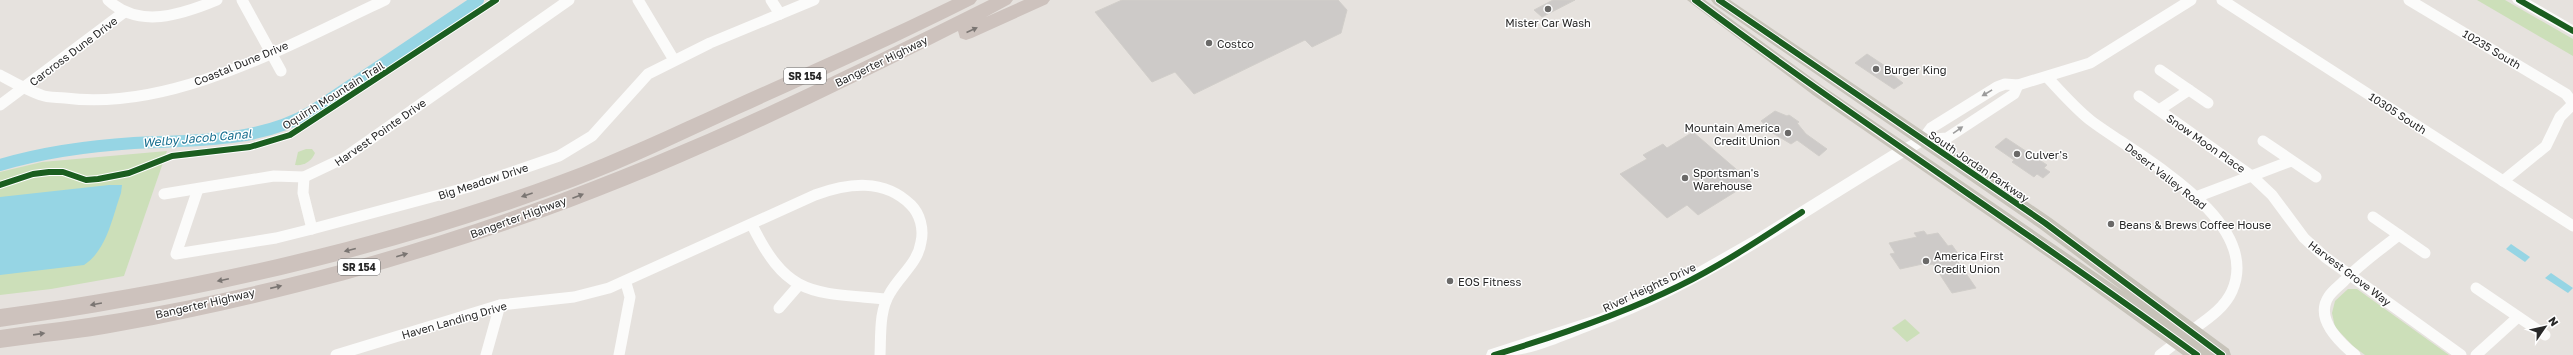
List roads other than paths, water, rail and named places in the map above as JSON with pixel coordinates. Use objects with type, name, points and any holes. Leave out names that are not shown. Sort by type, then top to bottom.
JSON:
[{"type":"highway","points":[[642,150],[683,126],[940,0]]},
{"type":"highway","name":"Bangerter Highway","points":[[0,318],[153,294],[260,272],[358,248],[523,196],[642,150],[897,35],[968,0]]},
{"type":"highway","name":"Bangerter Highway","points":[[0,339],[120,322],[372,264],[520,218],[704,143],[842,80],[1004,0]]},
{"type":"highway","points":[[704,143],[878,71],[1042,0]]},
{"type":"main road","name":"South Jordan Parkway","points":[[1695,0],[1789,72],[1903,150],[2184,336],[2222,355]]},
{"type":"main road","name":"South Jordan Parkway","points":[[1719,0],[2063,236],[2184,336],[2197,355]]},
{"type":"street","points":[[108,0],[124,13],[137,16],[171,15],[217,0]]},
{"type":"street","points":[[242,0],[281,71]]},
{"type":"street","name":"Coastal Dune Drive","points":[[0,75],[23,89],[60,99],[112,99],[141,95],[202,81],[271,52],[385,0]]},
{"type":"street","name":"Harvest Pointe Drive","points":[[304,178],[338,162],[569,0]]},
{"type":"street","points":[[638,0],[674,60]]},
{"type":"street","points":[[771,0],[780,14]]},
{"type":"street","name":"Big Meadow Drive","points":[[198,189],[176,254],[276,238],[469,187],[567,152],[592,136],[646,76],[674,60],[814,0]]},
{"type":"street","name":"River Heights Drive","points":[[1922,140],[1930,128],[1997,87],[2005,84],[2018,85],[2084,66],[2106,56],[2191,0]]},
{"type":"street","name":"10305 South","points":[[2222,0],[2573,226]]},
{"type":"street","name":"10235 South","points":[[2409,0],[2566,94],[2573,102]]},
{"type":"street","points":[[2519,0],[2573,31]]},
{"type":"street","name":"Carcross Dune Drive","points":[[0,105],[124,13]]},
{"type":"street","points":[[2160,70],[2208,103]]},
{"type":"street","name":"Desert Valley Road","points":[[2047,77],[2086,117],[2196,198],[2213,214],[2228,236],[2237,267],[2237,277],[2230,295],[2224,303],[2160,355]]},
{"type":"street","name":"River Heights Drive","points":[[1494,355],[1569,332],[1679,286],[1743,250],[1903,150],[1922,140],[1946,138],[2014,94],[2018,85]]},
{"type":"street","name":"Snow Moon Place","points":[[2160,110],[2190,90]]},
{"type":"street","name":"Snow Moon Place","points":[[2139,96],[2253,176]]},
{"type":"street","points":[[2503,181],[2550,142],[2560,117],[2573,102]]},
{"type":"street","points":[[2263,141],[2316,177]]},
{"type":"street","points":[[2196,198],[2236,180],[2265,174],[2292,161]]},
{"type":"street","points":[[164,194],[279,175],[304,178],[303,193],[312,229]]},
{"type":"street","name":"Harvest Grove Way","points":[[2253,176],[2272,195],[2304,238],[2349,275],[2461,355]]},
{"type":"street","points":[[880,355],[882,315],[886,299],[915,260],[921,243],[922,226],[918,214],[911,204],[897,193],[871,185],[845,186],[814,195],[752,224],[776,268],[799,285],[824,292],[886,299]]},
{"type":"street","points":[[2374,217],[2425,253]]},
{"type":"street","name":"Haven Landing Drive","points":[[336,355],[500,305],[574,297],[626,283],[752,224]]},
{"type":"street","points":[[2355,355],[2332,332],[2324,312],[2328,296],[2349,275],[2399,235]]},
{"type":"street","points":[[619,355],[630,297],[626,283]]},
{"type":"street","points":[[779,308],[799,285]]},
{"type":"street","points":[[2476,288],[2545,335]]},
{"type":"street","points":[[486,355],[500,305]]},
{"type":"street","points":[[2476,355],[2518,317]]},
{"type":"water","points":[[109,185],[122,185],[121,193],[108,233],[92,259],[84,265],[0,275],[0,197]]},
{"type":"water","points":[[2511,244],[2530,257],[2525,262],[2506,249]]},
{"type":"water","points":[[2551,273],[2573,288],[2568,293],[2545,278]]},
{"type":"waterway","name":"Welby Jacob Canal","points":[[0,165],[33,156],[83,148],[134,143],[225,138],[269,130],[311,112],[478,0]]},
{"type":"place","name":"Mister Car Wash","points":[[1548,9]]},
{"type":"place","name":"Costco","points":[[1209,43]]},
{"type":"place","name":"Burger King","points":[[1876,69]]},
{"type":"place","name":"Mountain America Credit Union","points":[[1788,133]]},
{"type":"place","name":"Culver's","points":[[2017,154]]},
{"type":"place","name":"Sportsman's Warehouse","points":[[1685,178]]},
{"type":"place","name":"Beans & Brews Coffee House","points":[[2111,224]]},
{"type":"place","name":"America First Credit Union","points":[[1926,261]]},
{"type":"place","name":"EOS Fitness","points":[[1450,281]]}]
